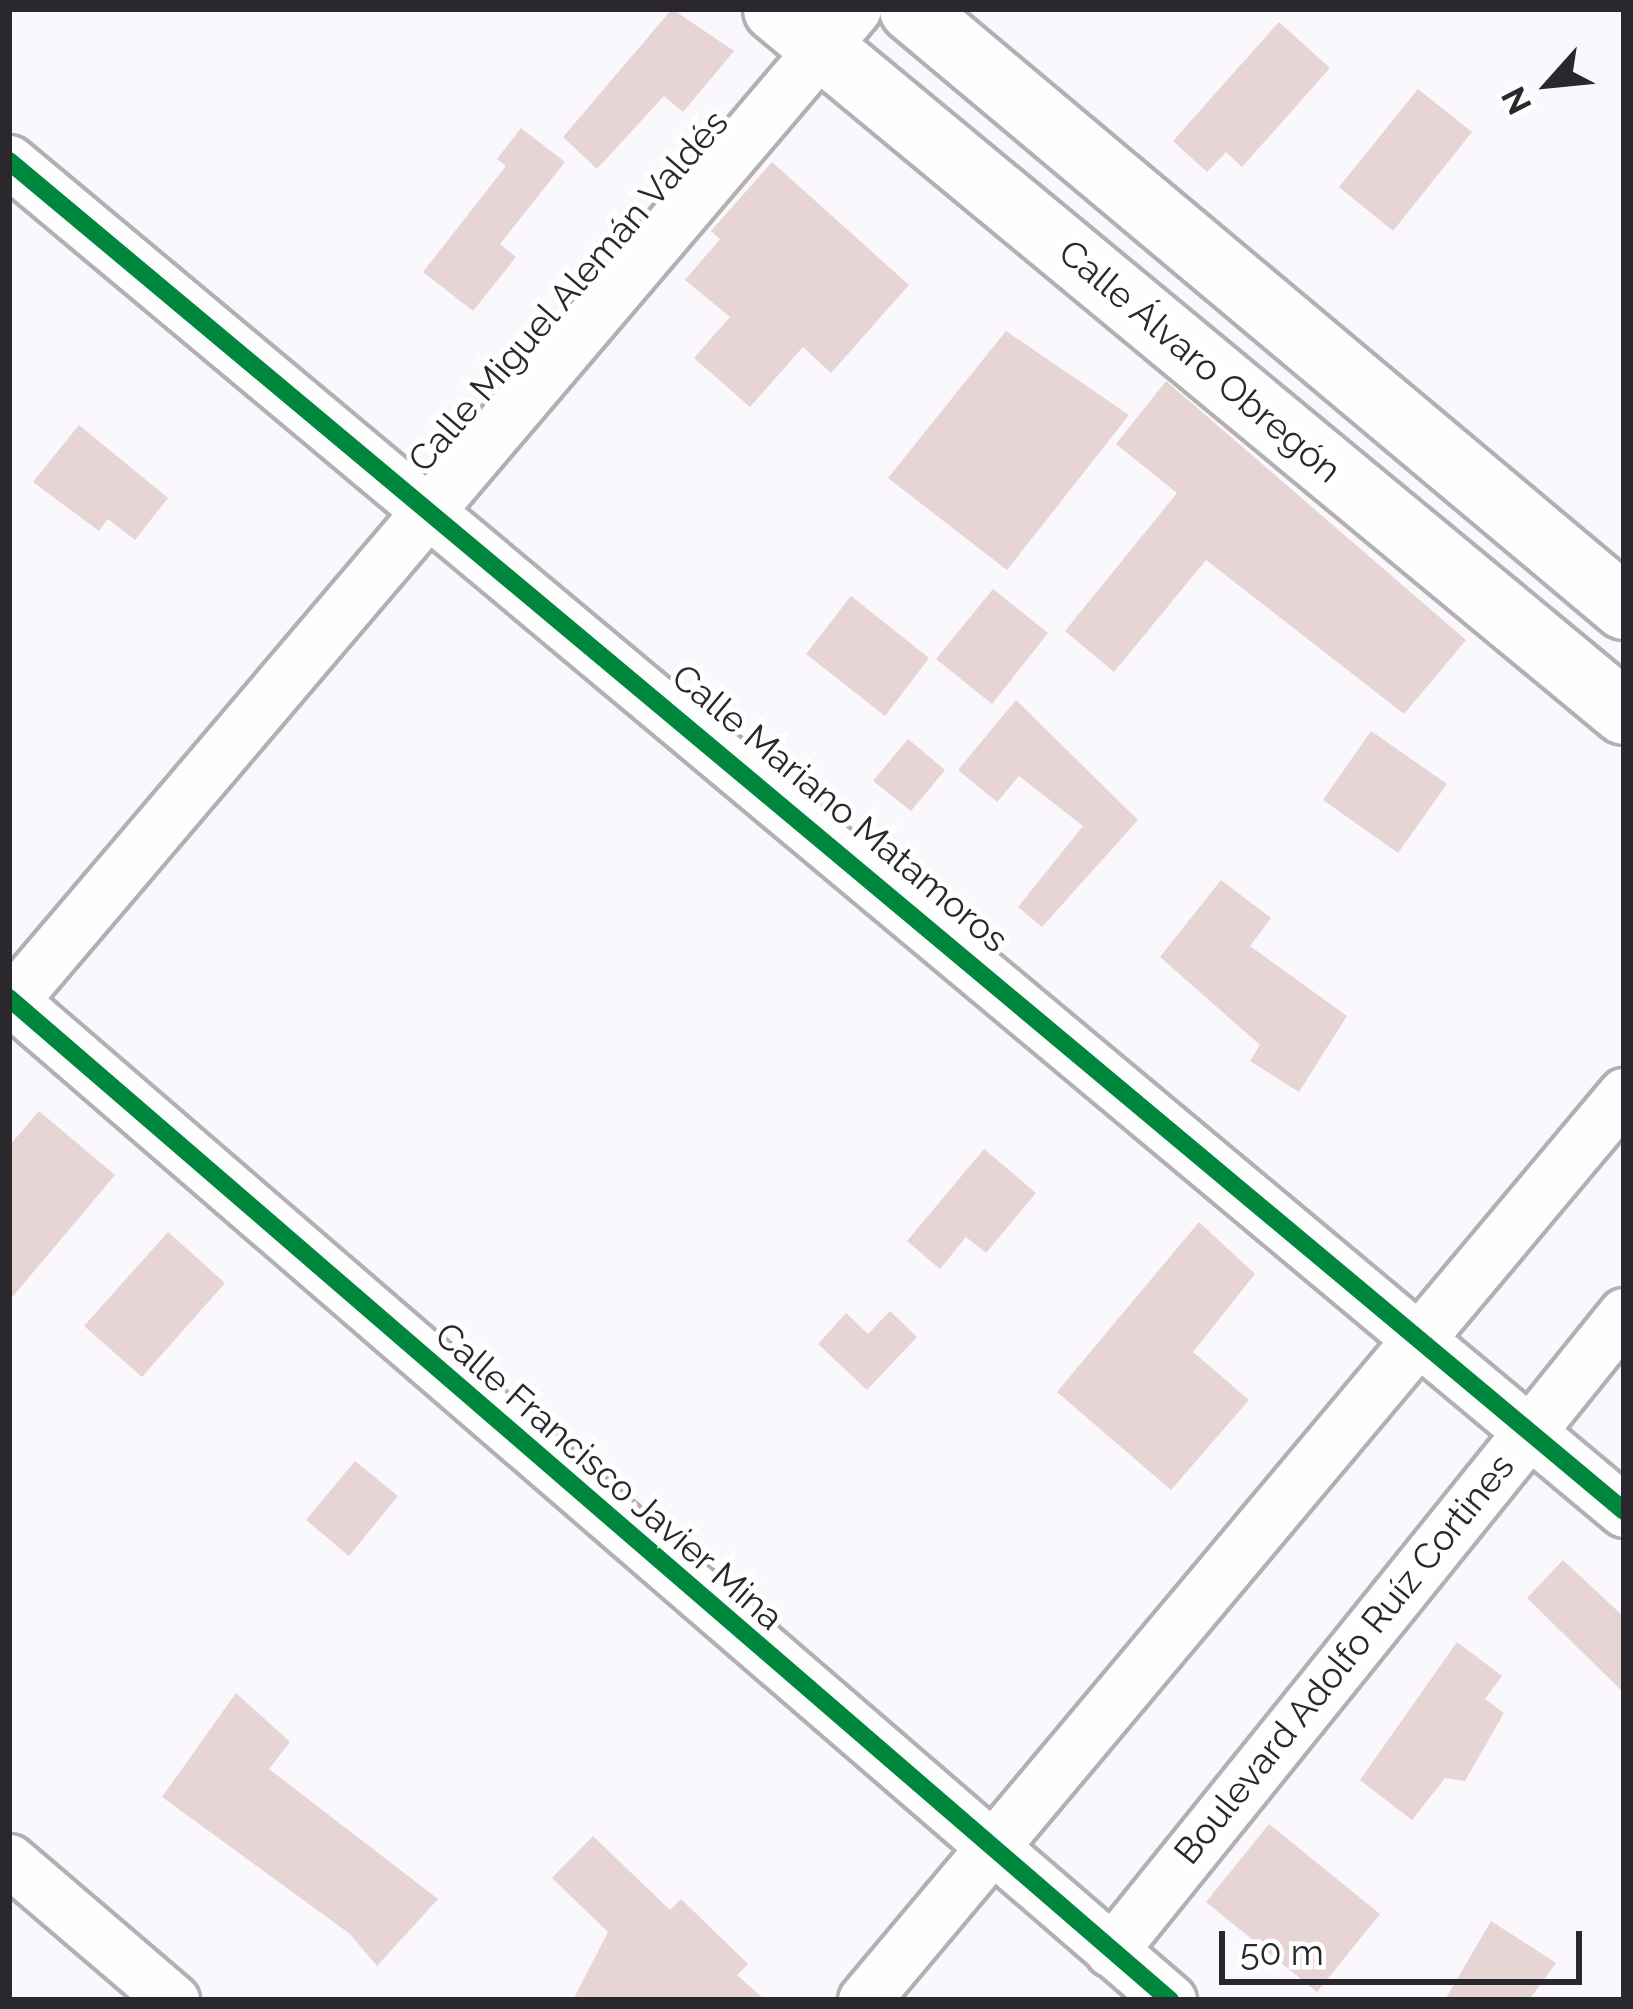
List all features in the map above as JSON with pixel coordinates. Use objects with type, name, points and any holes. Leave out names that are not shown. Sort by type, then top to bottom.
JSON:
[{"type":"street","points":[[911,9],[1624,607]]},
{"type":"street","name":"Calle Miguel Alemán Valdés","points":[[10,1001],[427,507],[817,22]]},
{"type":"street","name":"Calle Álvaro Obregón","points":[[817,22],[1624,712]]},
{"type":"street","name":"Calle Mariano Matamoros","points":[[9,161],[1421,1335],[1624,1511]]},
{"type":"street","name":"Calle Francisco Javier Mina","points":[[10,1001],[987,1848],[1170,2000]]},
{"type":"street","points":[[864,2000],[1624,1094]]},
{"type":"street","name":"Boulevard Adolfo Ruíz Cortines","points":[[1111,1951],[1624,1314]]},
{"type":"street","points":[[9,1860],[173,2000]]},
{"type":"building","points":[[672,9],[734,51],[683,112],[664,96],[597,169],[563,137]]},
{"type":"building","points":[[1279,22],[1330,68],[1242,167],[1226,152],[1207,172],[1173,141]]},
{"type":"building","points":[[1418,89],[1472,132],[1393,231],[1339,187]]},
{"type":"building","points":[[521,128],[565,162],[500,244],[516,257],[473,311],[423,272],[506,166],[497,159]]},
{"type":"building","points":[[772,162],[909,285],[831,373],[803,347],[750,407],[694,358],[730,317],[685,280],[720,239],[711,231]]},
{"type":"building","points":[[1006,331],[1129,415],[1007,570],[888,478]]},
{"type":"building","points":[[1166,381],[1466,640],[1404,714],[1206,560],[1114,672],[1065,631],[1177,493],[1116,444]]},
{"type":"building","points":[[79,425],[168,498],[135,540],[108,519],[99,531],[33,482]]},
{"type":"building","points":[[993,589],[1048,633],[992,704],[936,659]]},
{"type":"building","points":[[851,596],[929,658],[885,716],[806,654]]},
{"type":"building","points":[[1016,700],[1138,820],[1042,927],[1018,907],[1083,826],[1019,776],[997,802],[958,770]]},
{"type":"building","points":[[1371,731],[1447,784],[1398,853],[1323,800]]},
{"type":"building","points":[[908,739],[945,770],[911,811],[873,781]]},
{"type":"building","points":[[1221,880],[1271,918],[1250,946],[1347,1016],[1299,1092],[1250,1061],[1260,1045],[1160,957]]},
{"type":"building","points":[[39,1111],[115,1175],[9,1301],[9,1146]]},
{"type":"building","points":[[984,1149],[1036,1193],[986,1253],[966,1237],[940,1269],[907,1241]]},
{"type":"building","points":[[1199,1222],[1255,1274],[1193,1352],[1249,1400],[1171,1490],[1057,1392]]},
{"type":"building","points":[[168,1232],[225,1283],[142,1377],[84,1326]]},
{"type":"building","points":[[890,1311],[917,1337],[867,1390],[818,1344],[846,1313],[868,1334]]},
{"type":"building","points":[[355,1461],[398,1496],[349,1556],[306,1520]]},
{"type":"building","points":[[1563,1560],[1624,1617],[1624,1693],[1527,1598]]},
{"type":"building","points":[[1457,1642],[1502,1676],[1485,1699],[1504,1713],[1465,1781],[1445,1778],[1412,1820],[1360,1780]]},
{"type":"building","points":[[236,1693],[290,1742],[269,1769],[438,1899],[377,1966],[350,1934],[162,1797]]},
{"type":"building","points":[[1269,1824],[1380,1914],[1317,1992],[1206,1902]]},
{"type":"building","points":[[593,1836],[670,1910],[681,1899],[748,1964],[737,1975],[765,2000],[573,2000],[608,1932],[552,1878]]},
{"type":"building","points":[[1491,1921],[1556,1963],[1529,2000],[1445,2000]]},
{"type":"cycle path","points":[[9,161],[1624,1511]]},
{"type":"cycle path","points":[[9,998],[1170,2000]]}]
